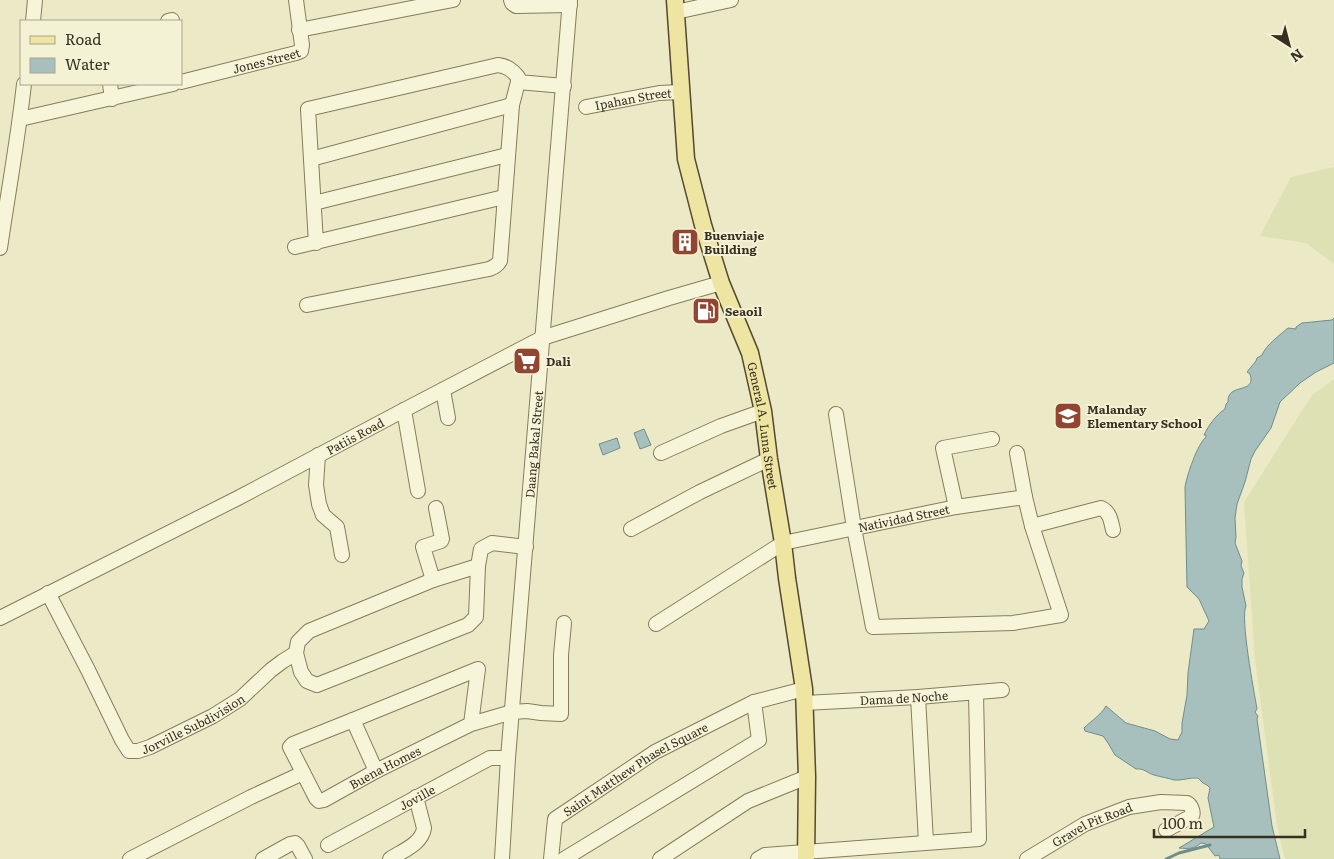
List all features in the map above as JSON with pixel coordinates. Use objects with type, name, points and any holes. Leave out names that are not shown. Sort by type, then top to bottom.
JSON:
[{"type":"main road","name":"General A. Luna Street","points":[[676,6],[680,92],[686,160],[721,283],[750,353],[763,411],[805,696],[806,856]]},
{"type":"street","points":[[33,20],[36,0]]},
{"type":"street","name":"Jones Street","points":[[182,82],[296,53],[301,50],[296,0]]},
{"type":"street","points":[[299,30],[453,0]]},
{"type":"street","points":[[510,0],[516,6],[570,2]]},
{"type":"street","points":[[676,6],[731,0]]},
{"type":"street","name":"Daang Bakal Street","points":[[502,859],[508,758],[570,2]]},
{"type":"street","points":[[307,305],[495,267],[500,261],[507,155],[512,105],[518,77],[505,66],[498,65],[308,109],[316,243]]},
{"type":"street","points":[[518,82],[564,86]]},
{"type":"street","points":[[0,248],[24,85]]},
{"type":"street","points":[[110,85],[112,99]]},
{"type":"street","points":[[20,119],[169,85]]},
{"type":"street","name":"Ipahan Street","points":[[586,107],[659,93],[680,92]]},
{"type":"street","points":[[311,159],[512,105]]},
{"type":"street","points":[[314,203],[507,155]]},
{"type":"street","points":[[295,247],[504,197]]},
{"type":"street","name":"Patiis Road","points":[[0,618],[221,507],[542,338],[721,283]]},
{"type":"street","points":[[443,390],[448,418]]},
{"type":"street","points":[[404,410],[418,492]]},
{"type":"street","points":[[661,453],[721,426],[763,411]]},
{"type":"street","points":[[836,414],[872,627],[1013,623],[1061,615],[1032,526],[1017,453]]},
{"type":"street","points":[[956,507],[943,448],[992,439]]},
{"type":"street","points":[[318,455],[316,485],[319,504],[323,515],[337,527],[342,555]]},
{"type":"street","points":[[631,529],[700,492],[769,459]]},
{"type":"street","name":"Natividad Street","points":[[783,543],[956,507],[1025,497]]},
{"type":"street","points":[[433,580],[423,547],[441,541],[436,508]]},
{"type":"street","points":[[1032,526],[1101,508],[1110,517],[1113,530]]},
{"type":"street","points":[[478,566],[433,580],[309,631],[298,642],[296,653],[301,672],[307,681],[317,685],[461,629],[476,617],[478,566],[481,549],[492,543],[526,547]]},
{"type":"street","points":[[656,624],[783,543]]},
{"type":"street","name":"Jorville Subdivision","points":[[48,593],[129,751],[138,751],[150,747],[213,716],[240,699],[271,670],[296,653]]},
{"type":"street","name":"Buena Homes","points":[[353,720],[293,744],[290,747],[319,801],[324,800],[376,770],[471,724],[512,712],[527,711],[561,714],[561,655],[564,623]]},
{"type":"street","points":[[376,770],[353,720],[478,669],[471,724]]},
{"type":"street","name":"Dama de Noche","points":[[805,696],[918,697],[1002,690]]},
{"type":"street","points":[[758,859],[764,856],[806,856],[926,842],[979,839],[976,693]]},
{"type":"street","name":"Saint Matthew Phase1 Square","points":[[551,859],[555,819],[655,752],[754,702],[805,696]]},
{"type":"street","points":[[918,697],[926,842]]},
{"type":"street","points":[[564,859],[759,740],[754,702]]},
{"type":"street","name":"Joville","points":[[328,845],[490,758],[508,758]]},
{"type":"street","points":[[130,859],[303,773]]},
{"type":"street","points":[[660,859],[748,801],[807,777]]},
{"type":"street","points":[[390,859],[417,842],[423,833],[424,828],[416,797]]},
{"type":"street","name":"Gravel Pit Road","points":[[1027,859],[1085,824],[1129,808],[1161,802],[1187,803],[1190,805],[1193,813],[1192,816],[1166,830]]},
{"type":"street","points":[[263,859],[290,844],[298,846],[305,859]]},
{"type":"green space","points":[[1334,167],[1334,264],[1306,243],[1260,236],[1291,177]]},
{"type":"green space","points":[[1334,379],[1334,859],[1285,859],[1277,825],[1255,660],[1244,502],[1312,395]]},
{"type":"water","points":[[1334,318],[1334,363],[1300,383],[1280,402],[1271,428],[1251,459],[1237,504],[1235,518],[1235,543],[1242,561],[1241,566],[1244,573],[1242,587],[1246,606],[1245,625],[1257,709],[1255,712],[1258,716],[1272,826],[1280,859],[1220,859],[1219,855],[1215,856],[1206,844],[1201,843],[1191,848],[1179,848],[1214,827],[1208,798],[1210,788],[1207,785],[1198,778],[1174,780],[1136,769],[1115,755],[1103,736],[1085,731],[1084,728],[1106,706],[1126,723],[1155,731],[1170,739],[1178,740],[1182,732],[1194,629],[1204,629],[1209,621],[1199,599],[1187,587],[1185,487],[1193,460],[1206,437],[1204,435],[1208,428],[1225,409],[1229,396],[1232,392],[1249,384],[1251,380],[1250,374],[1247,372],[1270,344],[1288,328],[1296,329],[1302,323],[1332,320]]},
{"type":"water","points":[[644,429],[651,445],[640,449],[634,433]]},
{"type":"water","points":[[617,438],[620,448],[603,455],[599,444]]},
{"type":"waterway","points":[[1166,859],[1179,853],[1210,845]]},
{"type":"place","name":"Buenviaje Building","points":[[685,242]]},
{"type":"place","name":"Seaoil","points":[[706,311]]},
{"type":"place","name":"Dali","points":[[527,361]]},
{"type":"place","name":"Malanday Elementary School","points":[[1068,416]]}]
